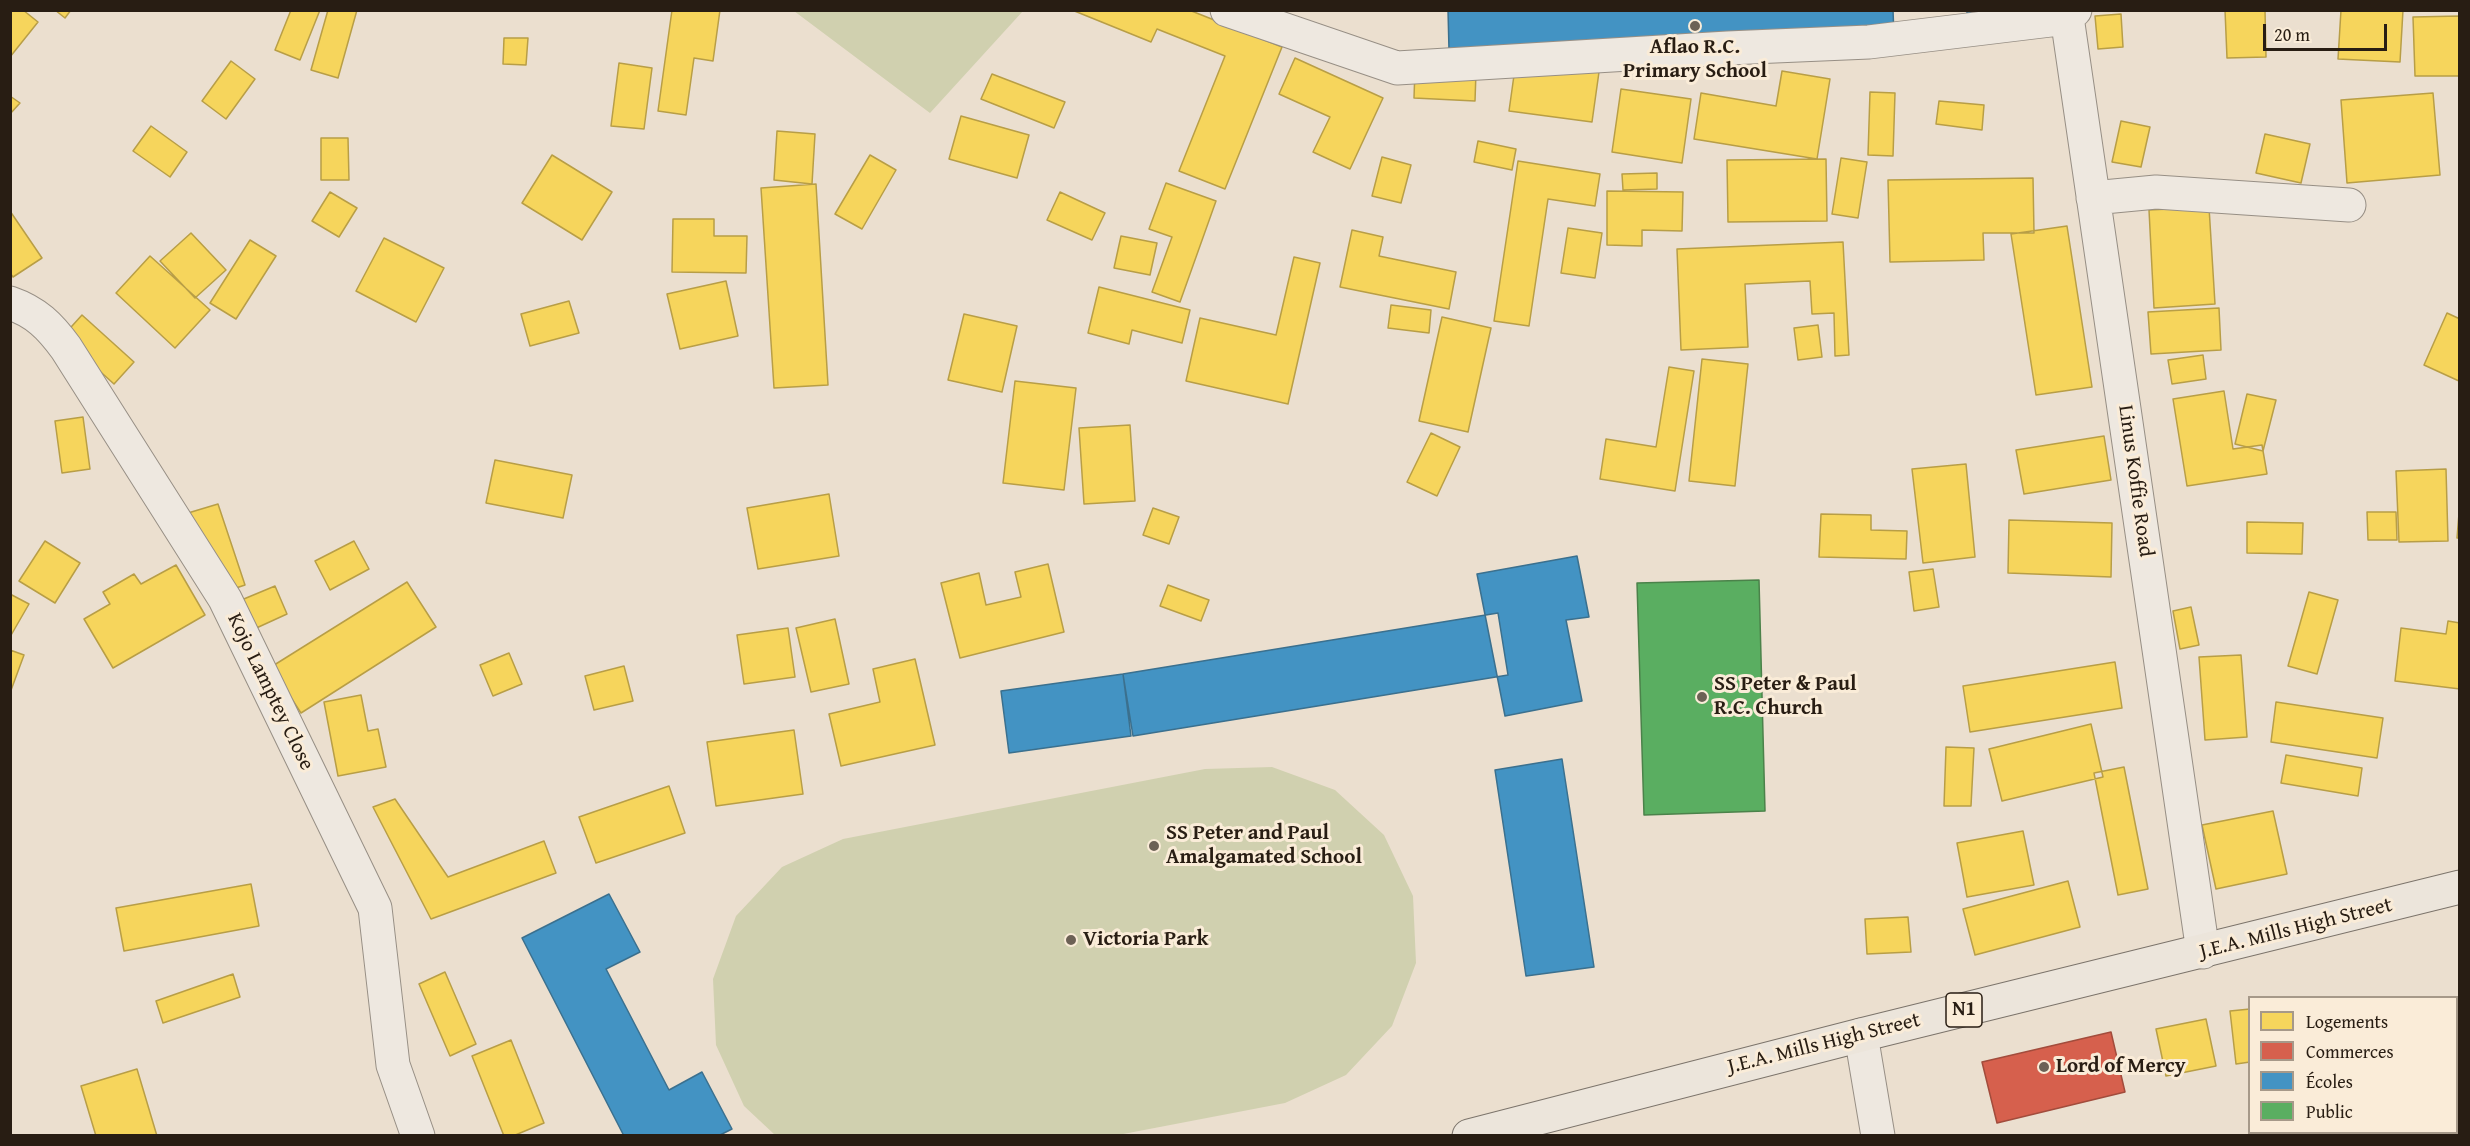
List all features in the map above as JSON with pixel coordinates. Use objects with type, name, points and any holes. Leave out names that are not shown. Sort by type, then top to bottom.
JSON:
[{"type":"highway","name":"J.E.A. Mills High Street","points":[[1469,1136],[1861,1035],[2460,887]]},
{"type":"street","points":[[1227,10],[1260,24],[1397,68],[1869,42],[2069,13]]},
{"type":"street","name":"Linus Koffie Road","points":[[2069,13],[2093,198],[2203,952]]},
{"type":"street","points":[[2093,198],[2156,192],[2349,205]]},
{"type":"street","name":"Kojo Lamptey Close","points":[[10,303],[31,310],[51,328],[61,341],[225,599],[375,908],[393,1065],[418,1136]]},
{"type":"street","points":[[1861,1035],[1878,1136]]},
{"type":"green space","points":[[794,10],[1023,11],[930,113]]},
{"type":"green space","name":"Victoria Park","points":[[1272,767],[1335,790],[1384,835],[1413,896],[1416,963],[1392,1026],[1346,1075],[1285,1103],[1118,1135],[775,1135],[744,1106],[716,1045],[713,979],[736,916],[782,867],[843,839],[1205,769]]},
{"type":"building: Logements","points":[[10,10],[23,10],[38,22],[10,57]]},
{"type":"building: Logements","points":[[55,10],[71,10],[65,18]]},
{"type":"building: Logements","points":[[291,10],[320,10],[300,60],[275,50]]},
{"type":"building: Logements","points":[[328,10],[357,10],[338,78],[311,70]]},
{"type":"building: Logements","points":[[672,10],[720,10],[713,61],[694,58],[686,115],[658,111]]},
{"type":"building: Logements","points":[[1072,10],[1189,10],[1282,47],[1225,189],[1179,171],[1225,56],[1157,29],[1151,42]]},
{"type":"building: Logements","points":[[2225,10],[2265,10],[2266,57],[2227,58]]},
{"type":"building: Logements","points":[[2341,10],[2403,10],[2400,62],[2338,59]]},
{"type":"building: Logements","points":[[2121,14],[2123,47],[2098,49],[2095,16]]},
{"type":"building: Logements","points":[[2460,16],[2460,76],[2415,76],[2413,17]]},
{"type":"building: Logements","points":[[504,38],[528,38],[526,65],[503,64]]},
{"type":"building: Logements","points":[[1295,58],[1383,98],[1350,169],[1313,152],[1330,117],[1279,94]]},
{"type":"building: Logements","points":[[231,61],[255,79],[226,119],[202,101]]},
{"type":"building: Logements","points":[[1516,61],[1599,72],[1592,122],[1509,111]]},
{"type":"building: Logements","points":[[619,63],[652,68],[644,129],[611,126]]},
{"type":"building: Logements","points":[[1415,69],[1476,72],[1475,101],[1414,98]]},
{"type":"building: Logements","points":[[1782,71],[1830,79],[1817,159],[1694,139],[1701,93],[1776,106]]},
{"type":"building: Logements","points":[[992,74],[1065,102],[1054,128],[981,99]]},
{"type":"building: Logements","points":[[1621,89],[1691,99],[1682,163],[1612,152]]},
{"type":"building: Logements","points":[[1870,92],[1895,93],[1893,156],[1868,155]]},
{"type":"building: Logements","points":[[2433,93],[2440,175],[2347,183],[2341,100]]},
{"type":"building: Logements","points":[[10,96],[20,103],[10,114]]},
{"type":"building: Logements","points":[[1939,101],[1984,105],[1982,130],[1936,124]]},
{"type":"building: Logements","points":[[961,116],[1029,135],[1017,178],[949,159]]},
{"type":"building: Logements","points":[[2121,121],[2150,127],[2141,167],[2112,162]]},
{"type":"building: Logements","points":[[151,126],[187,152],[170,177],[133,151]]},
{"type":"building: Logements","points":[[777,131],[815,134],[812,184],[774,180]]},
{"type":"building: Logements","points":[[2265,134],[2310,144],[2301,183],[2256,173]]},
{"type":"building: Logements","points":[[321,138],[348,138],[349,180],[321,180]]},
{"type":"building: Logements","points":[[1478,141],[1516,149],[1512,170],[1474,162]]},
{"type":"building: Logements","points":[[552,155],[612,192],[582,240],[522,203]]},
{"type":"building: Logements","points":[[870,155],[896,170],[862,229],[835,214]]},
{"type":"building: Logements","points":[[1382,157],[1411,165],[1401,203],[1372,196]]},
{"type":"building: Logements","points":[[1841,158],[1867,162],[1858,218],[1832,214]]},
{"type":"building: Logements","points":[[1826,159],[1827,221],[1728,222],[1727,160]]},
{"type":"building: Logements","points":[[1518,161],[1600,174],[1595,206],[1548,199],[1529,326],[1494,321]]},
{"type":"building: Logements","points":[[1657,173],[1657,189],[1623,190],[1622,174]]},
{"type":"building: Logements","points":[[2033,178],[2034,233],[1983,233],[1984,260],[1890,262],[1888,180]]},
{"type":"building: Logements","points":[[1166,183],[1216,201],[1180,302],[1152,292],[1172,237],[1149,229]]},
{"type":"building: Logements","points":[[816,184],[828,385],[774,388],[761,188]]},
{"type":"building: Logements","points":[[1607,191],[1683,192],[1682,231],[1642,230],[1642,246],[1607,245]]},
{"type":"building: Logements","points":[[330,192],[357,208],[339,237],[312,221]]},
{"type":"building: Logements","points":[[1060,192],[1105,213],[1092,240],[1047,220]]},
{"type":"building: Logements","points":[[2209,207],[2215,304],[2154,308],[2149,210]]},
{"type":"building: Logements","points":[[10,211],[42,258],[13,277],[10,273]]},
{"type":"building: Logements","points":[[673,219],[714,219],[714,236],[747,236],[746,273],[672,272]]},
{"type":"building: Logements","points":[[2067,226],[2092,387],[2036,395],[2011,234]]},
{"type":"building: Logements","points":[[1568,228],[1602,233],[1595,278],[1561,273]]},
{"type":"building: Logements","points":[[1352,230],[1383,237],[1379,256],[1456,272],[1449,309],[1340,287]]},
{"type":"building: Logements","points":[[191,233],[226,270],[195,298],[160,261]]},
{"type":"building: Logements","points":[[1121,236],[1157,243],[1150,275],[1114,268]]},
{"type":"building: Logements","points":[[384,238],[444,268],[416,322],[356,291]]},
{"type":"building: Logements","points":[[250,240],[276,256],[236,319],[210,303]]},
{"type":"building: Logements","points":[[1843,242],[1849,355],[1835,356],[1834,313],[1812,314],[1810,281],[1745,284],[1748,347],[1681,350],[1677,249]]},
{"type":"building: Logements","points":[[150,256],[210,310],[175,348],[116,293]]},
{"type":"building: Logements","points":[[1294,257],[1320,263],[1288,404],[1186,381],[1200,318],[1276,335]]},
{"type":"building: Logements","points":[[726,281],[738,336],[680,349],[667,294]]},
{"type":"building: Logements","points":[[1099,287],[1190,310],[1182,343],[1132,330],[1129,344],[1088,333]]},
{"type":"building: Logements","points":[[569,301],[579,333],[530,346],[521,314]]},
{"type":"building: Logements","points":[[1391,305],[1431,310],[1429,333],[1388,328]]},
{"type":"building: Logements","points":[[2219,308],[2221,350],[2151,354],[2148,312]]},
{"type":"building: Logements","points":[[2447,313],[2460,319],[2459,381],[2424,365]]},
{"type":"building: Logements","points":[[964,314],[1017,326],[1002,392],[948,380]]},
{"type":"building: Logements","points":[[82,315],[134,362],[114,384],[62,337]]},
{"type":"building: Logements","points":[[1442,317],[1491,328],[1468,432],[1419,421]]},
{"type":"building: Logements","points":[[1818,325],[1822,357],[1798,360],[1794,328]]},
{"type":"building: Logements","points":[[2203,355],[2206,379],[2172,384],[2168,360]]},
{"type":"building: Logements","points":[[1702,359],[1748,364],[1735,486],[1689,481]]},
{"type":"building: Logements","points":[[1669,367],[1694,371],[1675,491],[1600,479],[1606,439],[1656,447]]},
{"type":"building: Logements","points":[[1015,381],[1076,388],[1064,490],[1003,483]]},
{"type":"building: Logements","points":[[2224,391],[2233,449],[2262,445],[2267,474],[2187,486],[2173,399]]},
{"type":"building: Logements","points":[[2247,394],[2276,400],[2263,451],[2235,444]]},
{"type":"building: Logements","points":[[83,417],[90,469],[62,473],[55,421]]},
{"type":"building: Logements","points":[[1130,425],[1135,501],[1084,504],[1079,428]]},
{"type":"building: Logements","points":[[1431,433],[1460,447],[1437,496],[1407,482]]},
{"type":"building: Logements","points":[[2104,436],[2111,480],[2024,494],[2016,450]]},
{"type":"building: Logements","points":[[495,460],[572,475],[563,518],[486,503]]},
{"type":"building: Logements","points":[[1966,464],[1975,557],[1923,563],[1912,469]]},
{"type":"building: Logements","points":[[2446,469],[2448,541],[2399,542],[2396,471]]},
{"type":"building: Logements","points":[[829,494],[839,556],[758,569],[747,508]]},
{"type":"building: Logements","points":[[2460,501],[2460,538],[2457,538]]},
{"type":"building: Logements","points":[[218,504],[245,585],[215,595],[188,513]]},
{"type":"building: Logements","points":[[1153,508],[1179,517],[1169,544],[1143,535]]},
{"type":"building: Logements","points":[[2367,512],[2396,512],[2397,540],[2368,540]]},
{"type":"building: Logements","points":[[1821,514],[1871,515],[1871,530],[1907,531],[1906,559],[1819,557]]},
{"type":"building: Logements","points":[[2009,520],[2112,523],[2111,577],[2008,573]]},
{"type":"building: Logements","points":[[2247,522],[2303,523],[2302,554],[2247,553]]},
{"type":"building: Logements","points":[[45,541],[80,563],[55,603],[19,581]]},
{"type":"building: Logements","points":[[354,541],[369,569],[330,590],[315,561]]},
{"type":"building: Logements","points":[[1048,564],[1064,632],[960,658],[941,583],[979,573],[986,605],[1021,597],[1015,572]]},
{"type":"building: Logements","points":[[176,565],[205,615],[113,668],[84,619],[110,604],[103,592],[134,574],[141,584]]},
{"type":"building: Logements","points":[[1933,569],[1939,607],[1914,611],[1909,572]]},
{"type":"building: Logements","points":[[407,582],[436,627],[301,713],[271,667]]},
{"type":"building: Logements","points":[[1168,585],[1209,600],[1201,621],[1160,606]]},
{"type":"building: Logements","points":[[275,586],[287,614],[252,630],[239,601]]},
{"type":"building: Logements","points":[[2309,592],[2338,600],[2317,674],[2288,666]]},
{"type":"building: Logements","points":[[10,594],[29,604],[10,637]]},
{"type":"building: Logements","points":[[2191,607],[2199,645],[2180,649],[2173,611]]},
{"type":"building: Logements","points":[[835,619],[849,684],[811,692],[796,628]]},
{"type":"building: Logements","points":[[2448,621],[2460,623],[2460,689],[2395,681],[2401,628],[2446,634]]},
{"type":"building: Logements","points":[[788,628],[795,677],[744,684],[737,635]]},
{"type":"building: Logements","points":[[10,650],[24,655],[10,693]]},
{"type":"building: Logements","points":[[509,653],[522,684],[493,696],[480,665]]},
{"type":"building: Logements","points":[[2241,655],[2247,737],[2205,740],[2199,657]]},
{"type":"building: Logements","points":[[915,659],[935,745],[841,766],[829,714],[880,702],[873,669]]},
{"type":"building: Logements","points":[[2115,662],[2122,708],[1970,732],[1963,686]]},
{"type":"building: Logements","points":[[624,666],[633,701],[594,710],[585,676]]},
{"type":"building: Logements","points":[[361,695],[368,731],[378,729],[386,767],[338,776],[324,702]]},
{"type":"building: Logements","points":[[2276,702],[2383,718],[2377,758],[2271,742]]},
{"type":"building: Logements","points":[[2091,724],[2103,777],[2002,801],[1989,749]]},
{"type":"building: Logements","points":[[794,730],[803,794],[716,806],[707,742]]},
{"type":"building: Logements","points":[[1946,747],[1974,748],[1971,806],[1944,806]]},
{"type":"building: Logements","points":[[2286,755],[2362,768],[2358,796],[2281,783]]},
{"type":"building: Logements","points":[[2124,767],[2148,889],[2118,895],[2094,773]]},
{"type":"building: Logements","points":[[669,786],[685,833],[596,863],[579,817]]},
{"type":"building: Logements","points":[[395,799],[448,877],[544,841],[556,873],[431,919],[373,807]]},
{"type":"building: Logements","points":[[2273,811],[2287,874],[2216,889],[2202,825]]},
{"type":"building: Logements","points":[[2023,831],[2034,885],[1967,897],[1957,843]]},
{"type":"building: Logements","points":[[2068,881],[2080,927],[1975,955],[1963,909]]},
{"type":"building: Logements","points":[[251,884],[259,926],[124,951],[116,908]]},
{"type":"building: Logements","points":[[1908,917],[1911,952],[1867,954],[1865,919]]},
{"type":"building: Logements","points":[[445,972],[476,1044],[450,1056],[419,984]]},
{"type":"building: Logements","points":[[233,974],[240,997],[163,1023],[156,1001]]},
{"type":"building: Logements","points":[[2248,1009],[2248,1062],[2236,1064],[2230,1011]]},
{"type":"building: Logements","points":[[2206,1019],[2216,1066],[2166,1076],[2156,1029]]},
{"type":"building: Logements","points":[[511,1040],[544,1123],[513,1136],[504,1136],[472,1056]]},
{"type":"building: Logements","points":[[137,1069],[157,1136],[96,1136],[81,1086]]},
{"type":"building: Logements","points":[[2460,1131],[2460,1136],[2435,1136],[2458,1134]]},
{"type":"building: Commerces","points":[[2111,1032],[2125,1092],[1997,1123],[1982,1062]]},
{"type":"building: Écoles","name":"Aflao R.C. Primary School","points":[[1448,10],[1893,10],[1894,36],[1449,50]]},
{"type":"building: Écoles","points":[[1967,10],[2028,10],[1967,16]]},
{"type":"building: Écoles","points":[[1577,556],[1589,617],[1566,620],[1582,701],[1505,716],[1477,574]]},
{"type":"building: Écoles","points":[[1498,613],[1508,675],[1133,736],[1123,674]]},
{"type":"building: Écoles","points":[[1123,674],[1131,736],[1009,753],[1001,691]]},
{"type":"building: Écoles","points":[[1562,759],[1594,967],[1526,976],[1495,770]]},
{"type":"building: Écoles","points":[[609,894],[640,952],[606,969],[669,1090],[702,1072],[732,1129],[718,1136],[624,1136],[522,938]]},
{"type":"building: Public","name":"SS Peter & Paul R.C. Church","points":[[1759,580],[1765,811],[1644,815],[1637,583]]},
{"type":"place","name":"Aflao R.C. Primary School","points":[[1695,26]]},
{"type":"place","name":"SS Peter & Paul R.C. Church","points":[[1702,697]]},
{"type":"place","name":"SS Peter and Paul Amalgamated School","points":[[1154,846]]},
{"type":"place","name":"Victoria Park","points":[[1071,940]]},
{"type":"place","name":"Lord of Mercy","points":[[2044,1067]]}]
